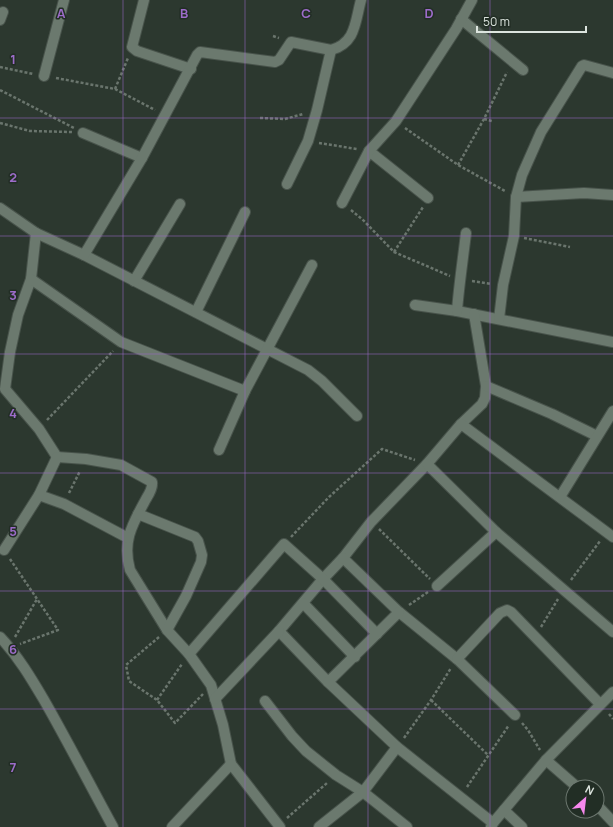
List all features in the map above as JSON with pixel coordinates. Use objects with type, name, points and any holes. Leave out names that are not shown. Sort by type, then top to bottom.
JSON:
[{"type":"street","points":[[44,76],[64,0]]},
{"type":"street","points":[[144,0],[132,47],[137,51],[191,69]]},
{"type":"street","points":[[84,255],[166,116],[197,55],[200,52],[275,62],[279,60],[291,42],[331,50],[339,48],[351,37],[361,0]]},
{"type":"street","points":[[342,203],[369,151],[396,121],[472,0]]},
{"type":"street","points":[[461,19],[523,70]]},
{"type":"street","points":[[287,184],[308,141],[318,110],[331,50]]},
{"type":"street","points":[[499,319],[514,236],[516,197],[522,175],[541,132],[582,66],[586,65],[613,73]]},
{"type":"street","points":[[83,133],[142,158]]},
{"type":"street","points":[[369,151],[428,198]]},
{"type":"street","points":[[516,197],[584,193],[613,195]]},
{"type":"street","points":[[134,281],[180,204]]},
{"type":"street","points":[[0,208],[36,234],[84,255],[308,370],[322,381],[357,416]]},
{"type":"street","points":[[196,312],[245,212]]},
{"type":"street","points":[[457,311],[459,280],[464,258],[466,233]]},
{"type":"street","points":[[36,234],[31,279],[18,315],[3,389],[38,429],[57,457]]},
{"type":"street","points":[[219,450],[245,391],[312,264]]},
{"type":"street","points":[[31,279],[121,342],[245,391]]},
{"type":"street","points":[[414,305],[474,314],[613,342]]},
{"type":"street","points":[[215,698],[279,631],[323,579],[344,558],[371,522],[427,464],[461,424],[482,404],[485,398],[486,386],[474,314]]},
{"type":"street","points":[[486,386],[552,414],[597,436]]},
{"type":"street","points":[[560,497],[613,411]]},
{"type":"street","points":[[461,424],[610,535]]},
{"type":"street","points":[[57,457],[86,459],[121,466],[152,482],[152,488],[138,514],[128,538],[126,554],[130,570],[167,630],[188,654],[211,685],[223,725],[231,764],[280,826]]},
{"type":"street","points":[[4,550],[39,496],[57,457]]},
{"type":"street","points":[[427,464],[496,532],[613,632]]},
{"type":"street","points":[[39,496],[64,504],[128,538]]},
{"type":"street","points":[[138,514],[195,537],[198,541],[202,555],[201,562],[186,596],[167,630]]},
{"type":"street","points":[[437,586],[496,532]]},
{"type":"street","points":[[188,654],[284,544],[323,579],[377,634]]},
{"type":"street","points":[[344,558],[399,612],[457,659],[515,715]]},
{"type":"street","points":[[303,603],[355,657]]},
{"type":"street","points":[[457,659],[503,611],[507,610],[511,612],[600,704]]},
{"type":"street","points":[[328,682],[399,612]]},
{"type":"street","points":[[279,631],[328,682],[398,747],[492,825],[546,760],[613,692]]},
{"type":"street","points":[[0,637],[10,648],[26,671],[53,716],[113,827]]},
{"type":"street","points":[[265,701],[306,752],[336,775],[363,792],[406,827]]},
{"type":"street","points":[[319,827],[363,792],[398,747]]},
{"type":"street","points":[[546,760],[568,779]]},
{"type":"street","points":[[172,827],[231,764]]},
{"type":"street","points":[[504,810],[522,827]]},
{"type":"street","points":[[605,814],[613,822]]},
{"type":"path","points":[[132,47],[115,89],[166,116]]},
{"type":"path","points":[[458,165],[484,119],[512,61]]},
{"type":"path","points":[[0,90],[83,133]]},
{"type":"path","points":[[260,118],[285,119],[318,110]]},
{"type":"path","points":[[484,119],[492,122]]},
{"type":"path","points":[[396,121],[458,165],[516,197]]},
{"type":"path","points":[[0,122],[30,131],[83,133]]},
{"type":"path","points":[[308,141],[369,151]]},
{"type":"path","points":[[394,252],[428,198]]},
{"type":"path","points":[[342,203],[363,220],[394,252],[459,280],[504,285]]},
{"type":"path","points":[[514,236],[570,246]]},
{"type":"path","points":[[38,429],[121,342]]},
{"type":"path","points":[[284,544],[329,498],[382,449],[427,464]]},
{"type":"path","points":[[64,504],[86,459]]},
{"type":"path","points":[[371,522],[437,586],[399,612]]},
{"type":"path","points":[[535,637],[564,589],[610,535]]},
{"type":"path","points":[[4,550],[58,630],[10,648]]},
{"type":"path","points":[[10,648],[37,599]]},
{"type":"path","points":[[167,630],[126,665],[129,681],[157,700],[175,723],[211,685]]},
{"type":"path","points":[[157,700],[188,654]]},
{"type":"path","points":[[398,747],[431,700],[457,659]]},
{"type":"path","points":[[431,700],[488,755]]},
{"type":"path","points":[[461,798],[515,715],[528,730],[546,760]]},
{"type":"path","points":[[280,826],[336,775]]}]
